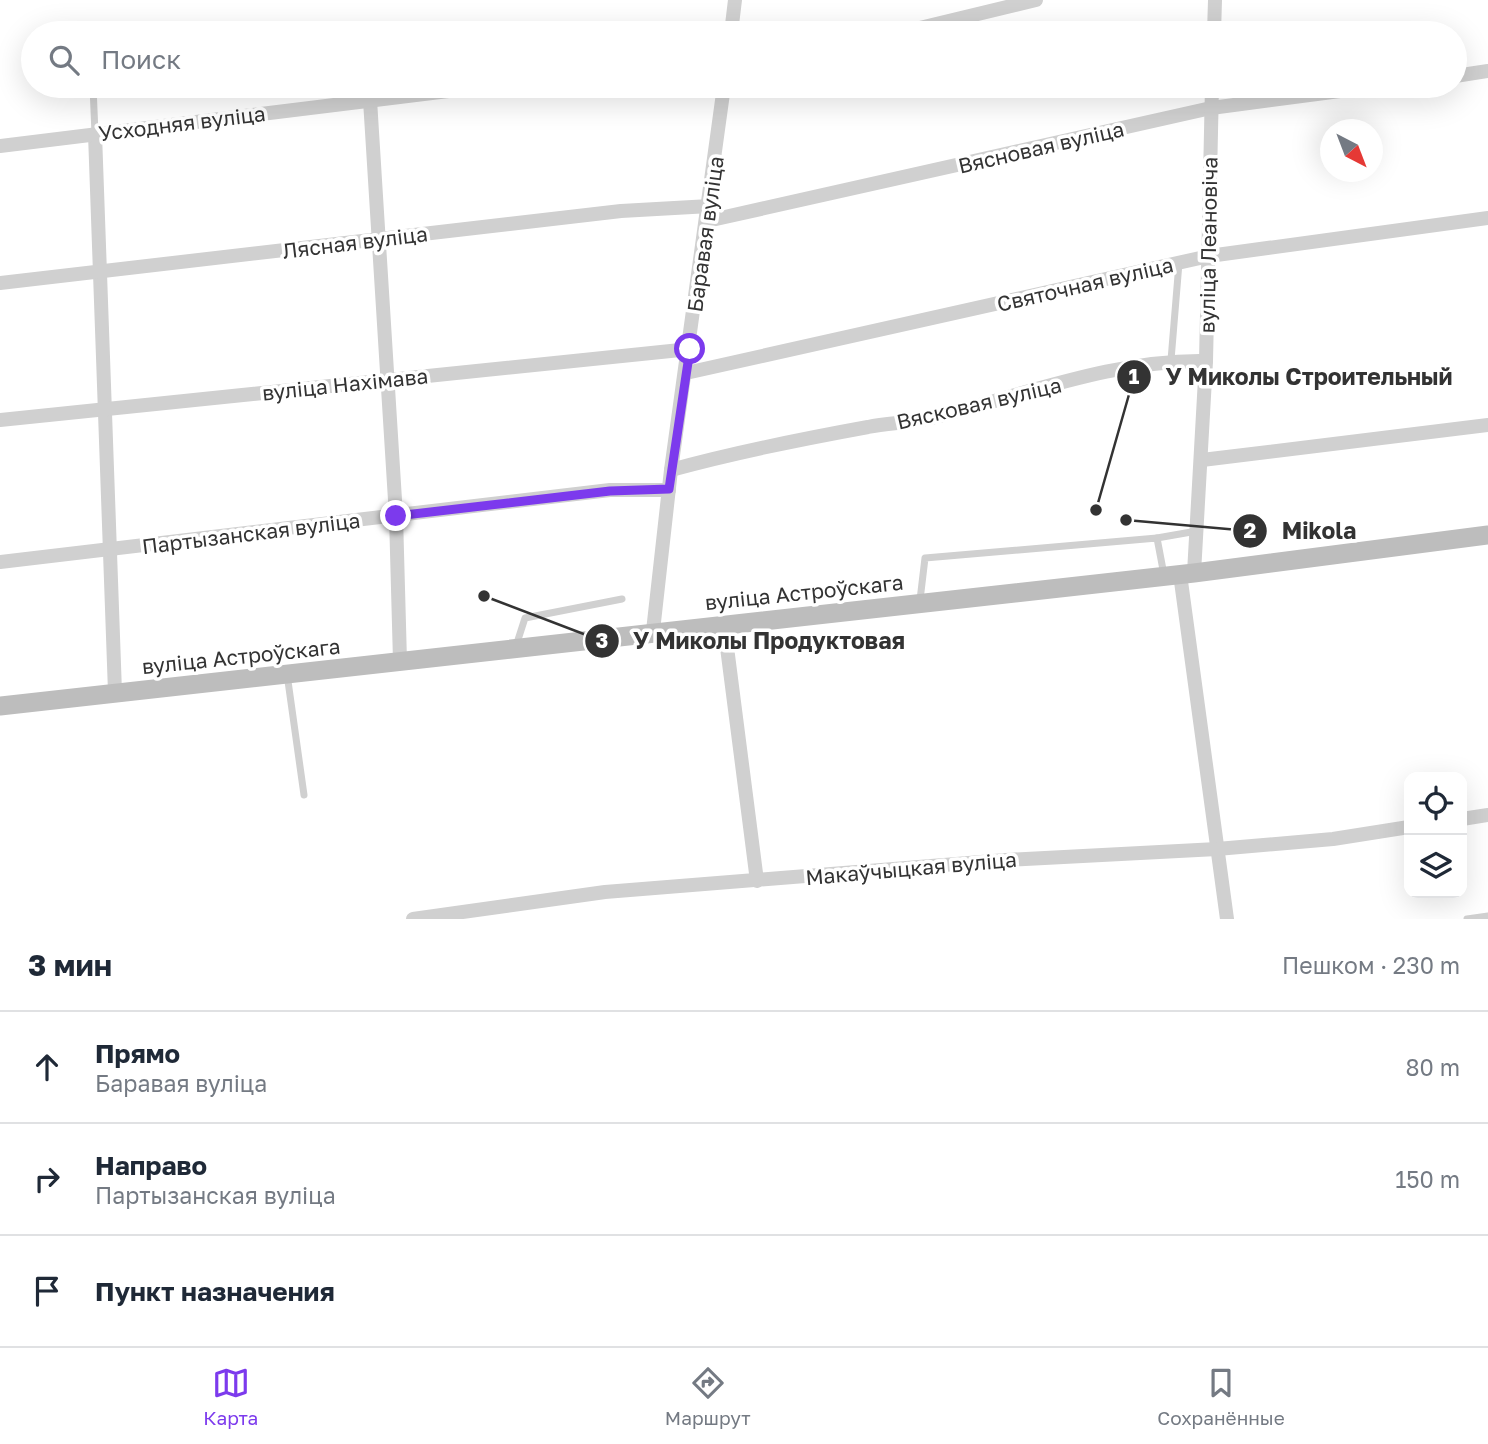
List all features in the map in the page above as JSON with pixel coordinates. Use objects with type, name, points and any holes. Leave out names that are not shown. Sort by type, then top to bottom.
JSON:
[{"type":"street","points":[[732,21],[735,0]]},
{"type":"street","points":[[949,21],[1036,0]]},
{"type":"street","points":[[1214,21],[1215,0]]},
{"type":"street","points":[[1467,74],[1488,71]]},
{"type":"street","name":"Усходняя вуліца","points":[[0,146],[336,98]]},
{"type":"street","points":[[369,98],[396,516],[400,661]]},
{"type":"street","name":"Баравая вуліца","points":[[653,631],[671,470],[710,206],[723,98]]},
{"type":"street","name":"вуліца Леановіча","points":[[1211,98],[1202,460],[1197,531],[1179,574],[1227,919]]},
{"type":"street","name":"Вясновая вуліца","points":[[707,222],[1211,108],[1286,98]]},
{"type":"street","points":[[95,134],[115,692]]},
{"type":"street","name":"Лясная вуліца","points":[[0,283],[621,211],[710,206]]},
{"type":"street","name":"Святочная вуліца","points":[[686,373],[1209,256],[1488,218]]},
{"type":"street","name":"вуліца Нахімава","points":[[0,420],[690,349]]},
{"type":"street","name":"Вясковая вуліца","points":[[671,470],[790,441],[889,423],[922,420],[1171,360],[1206,361]]},
{"type":"street","points":[[1202,460],[1488,425]]},
{"type":"street","name":"Партызанская вуліца","points":[[0,562],[610,491],[669,489]]},
{"type":"street","name":"вуліца Астроўскага","points":[[0,706],[1179,574],[1488,535]]},
{"type":"street","points":[[724,624],[757,881]]},
{"type":"street","points":[[1467,818],[1488,815]]},
{"type":"street","name":"Макаўчыцкая вуліца","points":[[413,919],[453,917],[605,892],[1006,860],[1217,849],[1332,839],[1404,828]]},
{"type":"lane","points":[[94,98],[95,134]]},
{"type":"lane","points":[[1171,360],[1179,263]]},
{"type":"lane","points":[[919,602],[925,558],[1157,538],[1197,531]]},
{"type":"lane","points":[[1157,538],[1179,574]]},
{"type":"lane","points":[[516,647],[525,618],[622,599]]},
{"type":"lane","points":[[287,673],[304,795]]},
{"type":"lane","points":[[1467,919],[1488,916]]},
{"type":"place","name":"У Миколы Строительный","points":[[1096,510]]},
{"type":"place","name":"Mikola","points":[[1126,520]]},
{"type":"place","name":"У Миколы Продуктовая","points":[[484,596]]},
{"type":"route","points":[[396,516],[610,491],[669,489],[690,349]]}]
